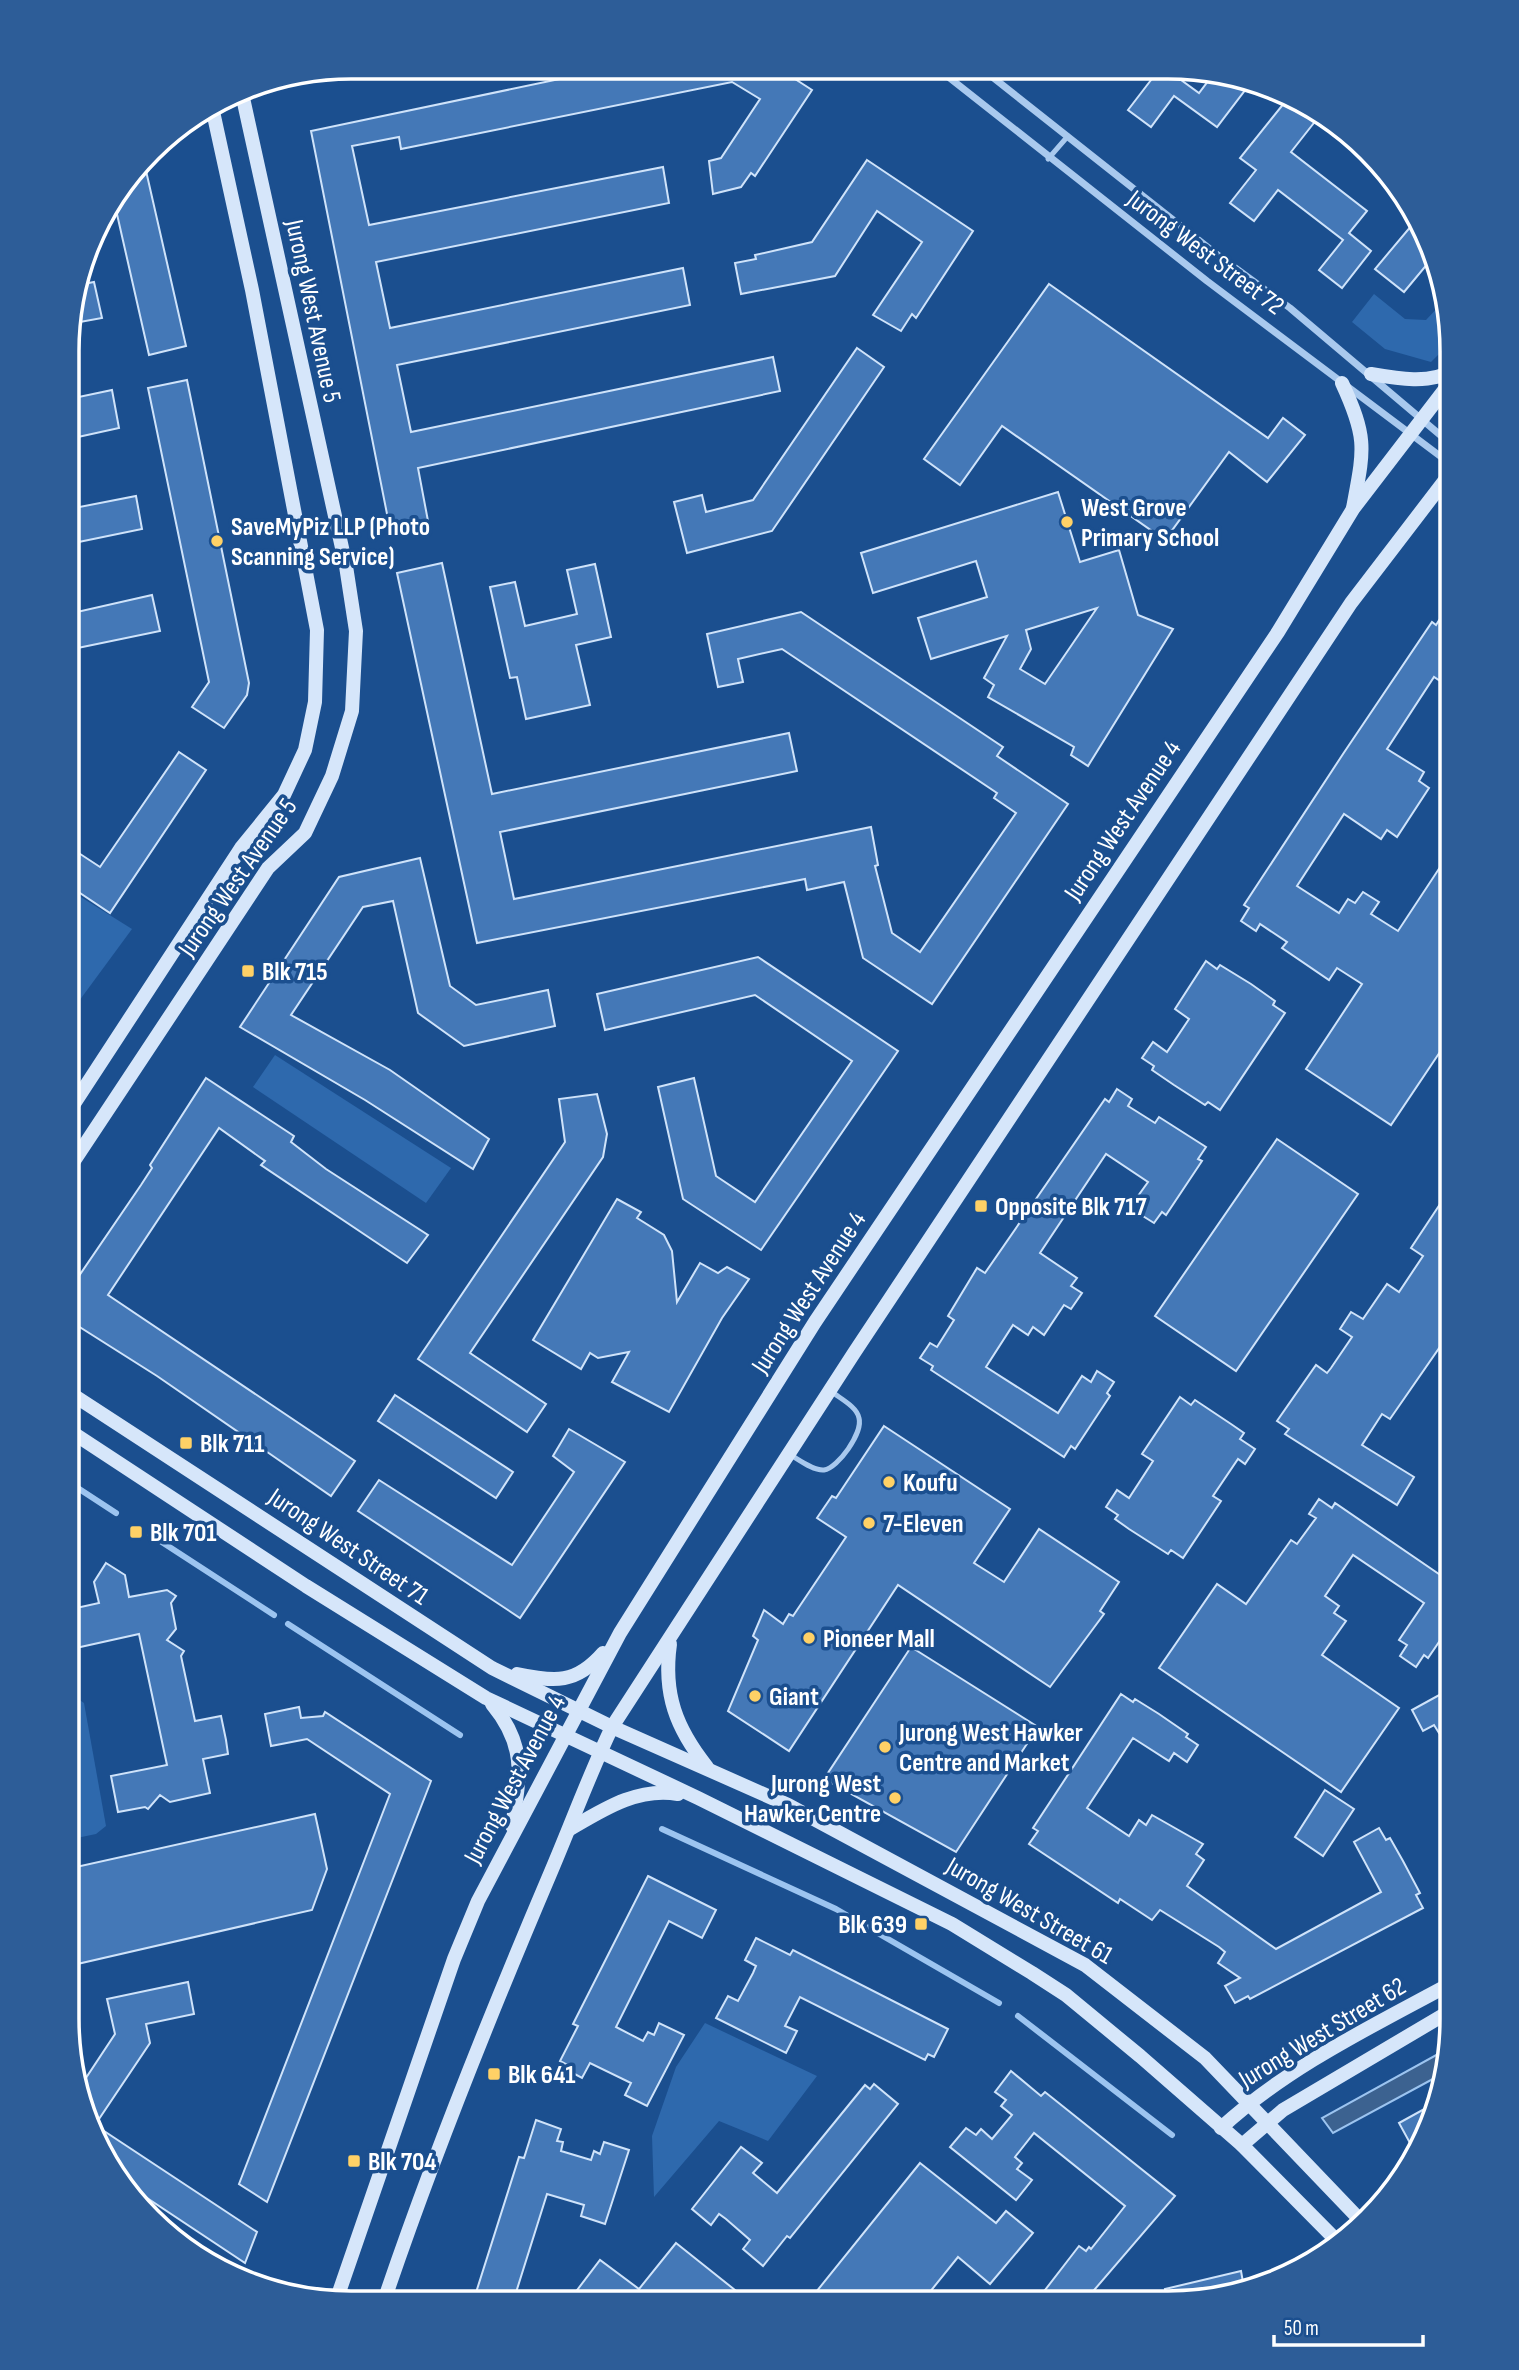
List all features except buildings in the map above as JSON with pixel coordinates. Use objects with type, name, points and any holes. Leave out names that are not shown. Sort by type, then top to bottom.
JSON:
[{"type":"street","name":"Jurong West Street 72","points":[[950,79],[1048,159],[1440,455]]},
{"type":"street","name":"Jurong West Street 72","points":[[995,79],[1371,374],[1440,435]]},
{"type":"street","name":"Jurong West Avenue 5","points":[[79,1153],[268,868],[305,833],[332,776],[352,710],[356,631],[346,566],[244,101]]},
{"type":"street","name":"Jurong West Avenue 5","points":[[79,1096],[241,848],[284,795],[305,750],[314,702],[317,630],[252,290],[214,116]]},
{"type":"street","points":[[1371,374],[1394,378],[1440,375]]},
{"type":"street","points":[[1342,383],[1357,414],[1364,446],[1353,509]]},
{"type":"street","name":"Jurong West Avenue 4","points":[[339,2291],[454,1959],[510,1836],[620,1633],[815,1322],[1278,632],[1353,509],[1440,397]]},
{"type":"street","points":[[388,2291],[459,2092],[570,1829],[591,1768],[612,1727],[830,1390],[1351,603],[1440,487]]},
{"type":"street","name":"Jurong West Street 71","points":[[79,1399],[492,1668],[612,1727]]},
{"type":"street","name":"Jurong West Street 71","points":[[79,1437],[328,1600],[486,1698],[600,1753]]},
{"type":"street","points":[[492,1668],[547,1680],[568,1678],[590,1668],[620,1633]]},
{"type":"street","points":[[671,1639],[667,1687],[688,1742],[708,1768]]},
{"type":"street","points":[[486,1698],[503,1717],[514,1739],[521,1768],[510,1836]]},
{"type":"street","name":"Jurong West Street 61","points":[[612,1727],[788,1805],[1085,1965],[1205,2058],[1356,2215]]},
{"type":"street","name":"Jurong West Street 61","points":[[600,1753],[698,1798],[952,1924],[1066,1995],[1242,2145],[1332,2236]]},
{"type":"street","points":[[570,1829],[618,1802],[658,1791],[698,1798]]},
{"type":"street","name":"Jurong West Street 62","points":[[1221,2128],[1249,2102],[1373,2026],[1440,1990]]},
{"type":"street","name":"Jurong West Street 62","points":[[1242,2145],[1268,2121],[1440,2017]]},
{"type":"lane","points":[[1048,159],[1068,136]]},
{"type":"lane","points":[[789,1454],[815,1469],[824,1470],[835,1465],[857,1433],[860,1421],[856,1411],[830,1390]]},
{"type":"shaded area","points":[[1374,294],[1405,319],[1426,320],[1437,309],[1440,353],[1431,362],[1385,349],[1352,322]]},
{"type":"shaded area","points":[[79,896],[132,929],[79,1001]]},
{"type":"shaded area","points":[[275,1055],[451,1168],[426,1203],[253,1087]]},
{"type":"shaded area","points":[[79,1700],[84,1703],[106,1826],[96,1834],[79,1838]]},
{"type":"shaded area","points":[[705,2023],[817,2076],[768,2141],[719,2121],[654,2197],[652,2136],[676,2067]]},
{"type":"shaded area","points":[[1438,2054],[1433,2079],[1333,2133],[1322,2118]]},
{"type":"waterway","points":[[79,1489],[116,1513]]},
{"type":"waterway","points":[[151,1535],[274,1615]]},
{"type":"waterway","points":[[288,1624],[460,1735]]},
{"type":"waterway","points":[[662,1829],[836,1909],[999,2003]]},
{"type":"waterway","points":[[1018,2016],[1172,2135]]},
{"type":"place","name":"West Grove Primary School","points":[[1067,522]]},
{"type":"place","name":"SaveMyPiz LLP (Photo Scanning Service)","points":[[217,541]]},
{"type":"place","name":"Blk 715","points":[[248,971]]},
{"type":"place","name":"Opposite Blk 717","points":[[981,1206]]},
{"type":"place","name":"Blk 711","points":[[186,1443]]},
{"type":"place","name":"Koufu","points":[[889,1482]]},
{"type":"place","name":"7-Eleven","points":[[869,1523]]},
{"type":"place","name":"Blk 701","points":[[136,1532]]},
{"type":"place","name":"Pioneer Mall","points":[[809,1638]]},
{"type":"place","name":"Giant","points":[[755,1696]]},
{"type":"place","name":"Jurong West Hawker Centre and Market","points":[[885,1747]]},
{"type":"place","name":"Jurong West Hawker Centre","points":[[895,1798]]},
{"type":"place","name":"Blk 639","points":[[921,1924]]},
{"type":"place","name":"Blk 641","points":[[494,2074]]},
{"type":"place","name":"Blk 704","points":[[354,2161]]}]
